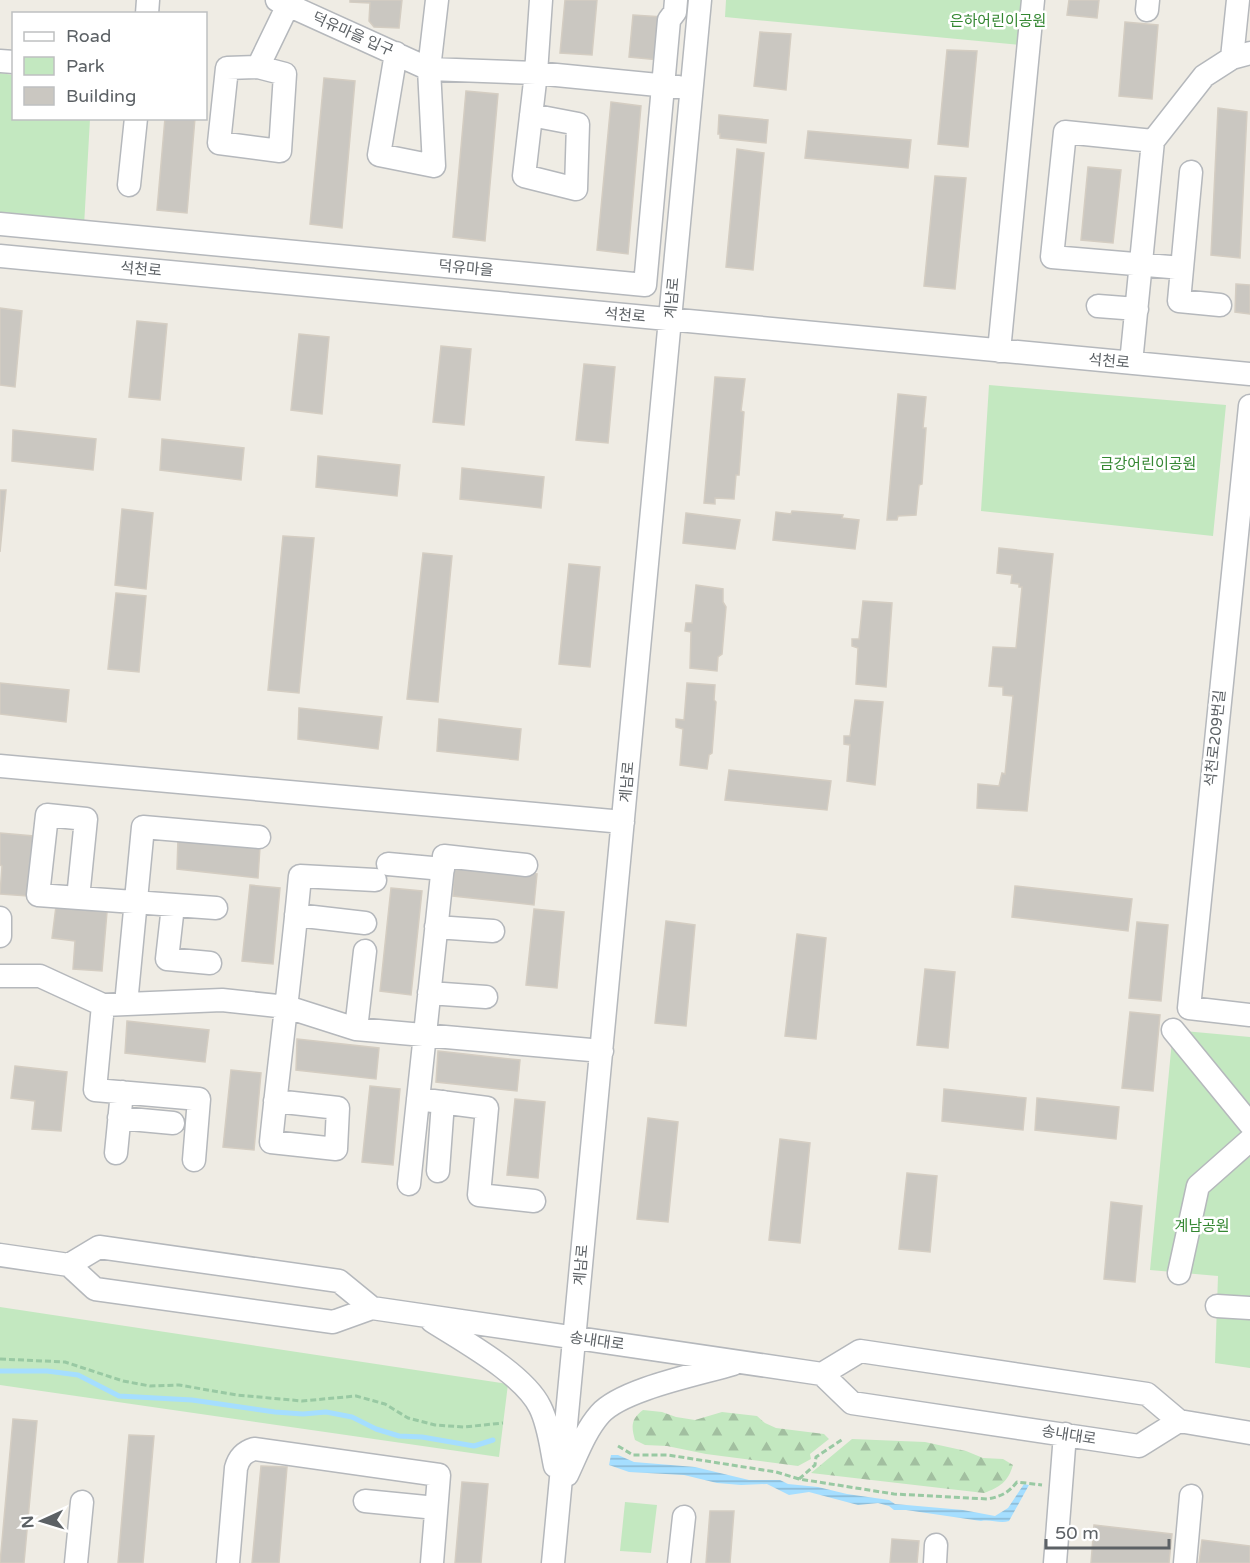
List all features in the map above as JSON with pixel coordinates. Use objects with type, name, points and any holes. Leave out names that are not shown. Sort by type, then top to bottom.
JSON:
[{"type":"street","points":[[396,53],[379,155],[434,166],[429,69],[437,0]]},
{"type":"street","points":[[531,115],[542,0]]},
{"type":"street","name":"덕유마을","points":[[0,224],[645,285],[669,20],[675,12],[676,0]]},
{"type":"street","name":"계남로","points":[[553,1563],[700,0]]},
{"type":"street","points":[[999,351],[1033,0]]},
{"type":"street","points":[[1131,363],[1153,141],[1204,76],[1241,55],[1238,0]]},
{"type":"street","points":[[258,67],[282,2]]},
{"type":"street","name":"덕유마을 입구","points":[[282,2],[429,69]]},
{"type":"street","points":[[429,69],[536,73],[692,88]]},
{"type":"street","points":[[129,185],[136,120]]},
{"type":"street","points":[[1153,141],[1065,132],[1052,257],[1182,268]]},
{"type":"street","points":[[1191,172],[1179,301],[1220,305]]},
{"type":"street","name":"석천로","points":[[0,256],[1250,375]]},
{"type":"street","points":[[1098,306],[1137,309]]},
{"type":"street","name":"석천로209번길","points":[[1250,406],[1240,595],[1189,1008],[1250,1015]]},
{"type":"street","points":[[0,766],[623,822]]},
{"type":"street","points":[[126,1004],[143,827],[259,837]]},
{"type":"street","points":[[409,1184],[444,856],[526,865]]},
{"type":"street","points":[[275,1101],[300,876],[443,869]]},
{"type":"street","points":[[78,898],[216,908]]},
{"type":"street","points":[[173,906],[167,959],[210,963]]},
{"type":"street","points":[[296,915],[365,922]]},
{"type":"street","points":[[0,918],[0,936]]},
{"type":"street","points":[[436,927],[493,931]]},
{"type":"street","points":[[356,1029],[365,951]]},
{"type":"street","points":[[0,976],[40,976],[103,1005],[222,1000],[287,1007],[356,1029],[602,1051]]},
{"type":"street","points":[[429,993],[486,997]]},
{"type":"street","points":[[103,1005],[95,1090],[199,1099],[194,1160]]},
{"type":"street","points":[[1173,1030],[1250,1124]]},
{"type":"street","points":[[116,1153],[122,1092]]},
{"type":"street","points":[[418,1099],[487,1108],[479,1195],[534,1201]]},
{"type":"street","points":[[438,1171],[443,1102]]},
{"type":"street","points":[[119,1118],[173,1123]]},
{"type":"street","points":[[1179,1273],[1198,1186],[1250,1140]]},
{"type":"street","name":"송내대로","points":[[69,1265],[99,1247],[339,1281],[372,1308],[822,1374],[852,1403],[1139,1446],[1179,1421]]},
{"type":"street","points":[[0,1255],[69,1265],[95,1289],[333,1323],[372,1308]]},
{"type":"street","points":[[1217,1306],[1250,1308]]},
{"type":"street","points":[[425,1317],[486,1356],[513,1376],[531,1394],[540,1406],[547,1425],[560,1490]]},
{"type":"street","points":[[822,1374],[860,1351],[1147,1394],[1179,1421],[1250,1433]]},
{"type":"street","points":[[560,1490],[589,1429],[600,1413],[611,1403],[628,1395],[739,1362]]},
{"type":"street","points":[[1055,1563],[1065,1434]]},
{"type":"street","points":[[228,1563],[236,1468],[239,1459],[246,1451],[254,1449],[439,1475],[432,1563]]},
{"type":"street","points":[[1185,1563],[1191,1496]]},
{"type":"street","points":[[365,1501],[436,1508]]},
{"type":"street","points":[[76,1563],[82,1503]]},
{"type":"street","points":[[679,1563],[684,1517]]},
{"type":"path","points":[[0,1359],[65,1362],[123,1381],[150,1386],[178,1385],[302,1401],[356,1396],[385,1404],[408,1418],[435,1425],[464,1427],[502,1423]]},
{"type":"path","points":[[799,1479],[815,1465],[816,1457],[843,1439]]},
{"type":"path","points":[[618,1446],[633,1455],[668,1455],[894,1494],[988,1499],[1001,1497],[1009,1492],[1017,1482],[1042,1485]]},
{"type":"green space","name":"은하어린이공원","points":[[726,0],[1025,0],[1020,45],[725,17]]},
{"type":"green space","points":[[0,73],[12,75],[12,120],[90,120],[84,226],[0,216]]},
{"type":"green space","name":"금강어린이공원","points":[[989,385],[1226,405],[1213,536],[981,511]]},
{"type":"green space","name":"계남공원","points":[[1173,1030],[1250,1037],[1250,1368],[1215,1363],[1218,1276],[1150,1270]]},
{"type":"green space","points":[[0,1307],[508,1384],[499,1457],[0,1385]]},
{"type":"green space","points":[[643,1410],[695,1420],[722,1412],[757,1416],[776,1428],[824,1434],[829,1439],[810,1454],[811,1459],[798,1466],[706,1454],[667,1446],[645,1445],[635,1440],[633,1427],[634,1420]]},
{"type":"green space","points":[[852,1439],[925,1442],[966,1451],[983,1458],[1003,1459],[1013,1465],[1009,1476],[1003,1483],[984,1493],[811,1473]]},
{"type":"green space","points":[[625,1502],[657,1505],[651,1553],[620,1551]]},
{"type":"water","points":[[611,1455],[618,1455],[634,1462],[695,1467],[749,1480],[780,1480],[788,1484],[889,1500],[895,1504],[963,1510],[995,1516],[1008,1508],[1024,1484],[1029,1485],[1009,1521],[981,1521],[894,1510],[878,1503],[858,1505],[809,1492],[789,1495],[767,1484],[717,1483],[684,1475],[629,1472],[609,1465]]},
{"type":"building","points":[[350,0],[402,0],[399,28],[374,27],[369,21],[370,3],[350,2]]},
{"type":"building","points":[[565,0],[597,0],[592,55],[560,53]]},
{"type":"building","points":[[1069,0],[1099,0],[1097,18],[1067,15]]},
{"type":"building","points":[[633,15],[663,17],[659,60],[629,57]]},
{"type":"building","points":[[1125,22],[1158,25],[1152,99],[1119,96]]},
{"type":"building","points":[[760,32],[791,34],[786,90],[754,86]]},
{"type":"building","points":[[947,50],[977,51],[968,147],[938,144]]},
{"type":"building","points":[[324,78],[355,81],[342,228],[310,224]]},
{"type":"building","points":[[466,91],[498,94],[485,241],[453,237]]},
{"type":"building","points":[[611,102],[641,106],[628,254],[597,250]]},
{"type":"building","points":[[1218,108],[1247,112],[1240,258],[1211,255]]},
{"type":"building","points":[[719,115],[768,120],[766,143],[720,138],[718,134]]},
{"type":"building","points":[[165,120],[195,120],[187,213],[157,210]]},
{"type":"building","points":[[808,131],[911,140],[908,168],[805,158]]},
{"type":"building","points":[[737,149],[764,153],[753,270],[726,267]]},
{"type":"building","points":[[1088,167],[1121,170],[1113,243],[1081,240]]},
{"type":"building","points":[[935,176],[966,178],[955,289],[924,286]]},
{"type":"building","points":[[1236,284],[1250,285],[1250,314],[1235,312]]},
{"type":"building","points":[[0,308],[22,311],[15,387],[0,385]]},
{"type":"building","points":[[137,321],[167,324],[160,400],[129,397]]},
{"type":"building","points":[[299,334],[329,337],[322,414],[291,410]]},
{"type":"building","points":[[441,346],[471,349],[464,425],[433,422]]},
{"type":"building","points":[[584,364],[615,367],[608,443],[576,440]]},
{"type":"building","points":[[715,377],[745,379],[741,411],[744,412],[739,475],[736,475],[734,499],[715,498],[715,504],[704,503]]},
{"type":"building","points":[[898,394],[926,397],[922,484],[919,485],[916,515],[898,516],[897,520],[887,520]]},
{"type":"building","points":[[13,430],[96,439],[93,470],[12,461]]},
{"type":"building","points":[[162,439],[244,448],[241,480],[160,470]]},
{"type":"building","points":[[318,456],[400,465],[397,496],[316,487]]},
{"type":"building","points":[[462,468],[544,477],[541,508],[460,499]]},
{"type":"building","points":[[0,490],[6,490],[0,552]]},
{"type":"building","points":[[122,509],[153,513],[146,589],[115,585]]},
{"type":"building","points":[[792,511],[843,515],[842,518],[859,520],[855,549],[773,540],[776,512],[791,514]]},
{"type":"building","points":[[686,513],[740,520],[735,549],[683,543]]},
{"type":"building","points":[[283,536],[314,538],[299,693],[268,690]]},
{"type":"building","points":[[999,548],[1053,554],[1027,811],[977,808],[978,784],[999,786],[1002,773],[1005,774],[1013,696],[1003,695],[1003,687],[989,686],[993,647],[1016,648],[1022,587],[1011,583],[1012,575],[997,573]]},
{"type":"building","points":[[423,553],[452,556],[438,702],[407,699]]},
{"type":"building","points":[[569,564],[600,567],[590,667],[559,664]]},
{"type":"building","points":[[696,585],[723,589],[723,602],[726,607],[722,654],[718,657],[717,671],[690,668],[691,632],[685,631],[686,623],[692,623]]},
{"type":"building","points":[[116,593],[146,596],[139,672],[108,669]]},
{"type":"building","points":[[863,601],[892,603],[886,687],[856,684],[858,648],[852,646],[852,639],[859,639]]},
{"type":"building","points":[[0,683],[69,690],[66,722],[0,714]]},
{"type":"building","points":[[687,683],[715,685],[712,753],[709,755],[707,769],[680,765],[683,729],[676,727],[676,719],[684,720]]},
{"type":"building","points":[[855,700],[883,702],[875,785],[847,781],[850,745],[844,744],[844,736],[850,736]]},
{"type":"building","points":[[299,708],[382,717],[378,749],[298,739]]},
{"type":"building","points":[[439,719],[521,729],[518,760],[437,751]]},
{"type":"building","points":[[729,770],[831,781],[827,810],[725,800]]},
{"type":"building","points":[[0,833],[34,836],[28,896],[0,894],[2,866],[0,865]]},
{"type":"building","points":[[178,838],[260,847],[258,878],[177,869]]},
{"type":"building","points":[[454,865],[537,874],[534,905],[453,896]]},
{"type":"building","points":[[250,885],[280,888],[273,964],[242,961]]},
{"type":"building","points":[[1015,886],[1132,899],[1128,931],[1012,917]]},
{"type":"building","points":[[391,888],[422,891],[411,995],[380,991]]},
{"type":"building","points":[[56,906],[107,912],[102,971],[73,969],[75,941],[52,938]]},
{"type":"building","points":[[534,909],[564,912],[557,988],[526,985]]},
{"type":"building","points":[[666,921],[695,925],[686,1026],[655,1023]]},
{"type":"building","points":[[1137,922],[1168,925],[1161,1001],[1129,998]]},
{"type":"building","points":[[797,934],[826,938],[816,1039],[785,1036]]},
{"type":"building","points":[[925,969],[955,972],[948,1048],[917,1045]]},
{"type":"building","points":[[1130,1012],[1160,1015],[1153,1091],[1122,1088]]},
{"type":"building","points":[[127,1021],[209,1030],[205,1062],[125,1053]]},
{"type":"building","points":[[297,1039],[379,1048],[376,1079],[296,1070]]},
{"type":"building","points":[[438,1051],[520,1060],[517,1091],[436,1082]]},
{"type":"building","points":[[15,1066],[67,1072],[61,1131],[32,1129],[35,1101],[11,1098]]},
{"type":"building","points":[[231,1070],[261,1073],[254,1150],[223,1147]]},
{"type":"building","points":[[370,1086],[400,1089],[393,1165],[362,1162]]},
{"type":"building","points":[[944,1089],[1026,1098],[1023,1130],[942,1121]]},
{"type":"building","points":[[1037,1098],[1119,1107],[1116,1139],[1035,1130]]},
{"type":"building","points":[[515,1099],[545,1102],[538,1178],[507,1175]]},
{"type":"building","points":[[648,1118],[678,1122],[668,1222],[637,1219]]},
{"type":"building","points":[[780,1139],[810,1143],[800,1243],[769,1240]]},
{"type":"building","points":[[907,1173],[937,1176],[930,1252],[899,1249]]},
{"type":"building","points":[[1111,1202],[1142,1206],[1135,1282],[1104,1279]]},
{"type":"building","points":[[13,1419],[37,1421],[24,1563],[0,1563]]},
{"type":"building","points":[[129,1435],[154,1436],[143,1563],[118,1563]]},
{"type":"building","points":[[261,1466],[287,1467],[279,1563],[252,1563]]},
{"type":"building","points":[[462,1482],[488,1484],[481,1563],[455,1563]]},
{"type":"building","points":[[710,1511],[734,1511],[730,1563],[706,1563]]},
{"type":"building","points":[[1094,1525],[1172,1534],[1169,1563],[1091,1563]]},
{"type":"building","points":[[892,1539],[919,1541],[917,1563],[890,1563]]},
{"type":"building","points":[[1202,1540],[1250,1546],[1250,1563],[1199,1563]]},
{"type":"waterway","points":[[0,1371],[47,1371],[78,1375],[119,1396],[192,1400],[275,1412],[303,1414],[326,1412],[352,1417],[376,1429],[399,1436],[422,1437],[474,1446],[493,1440]]}]
